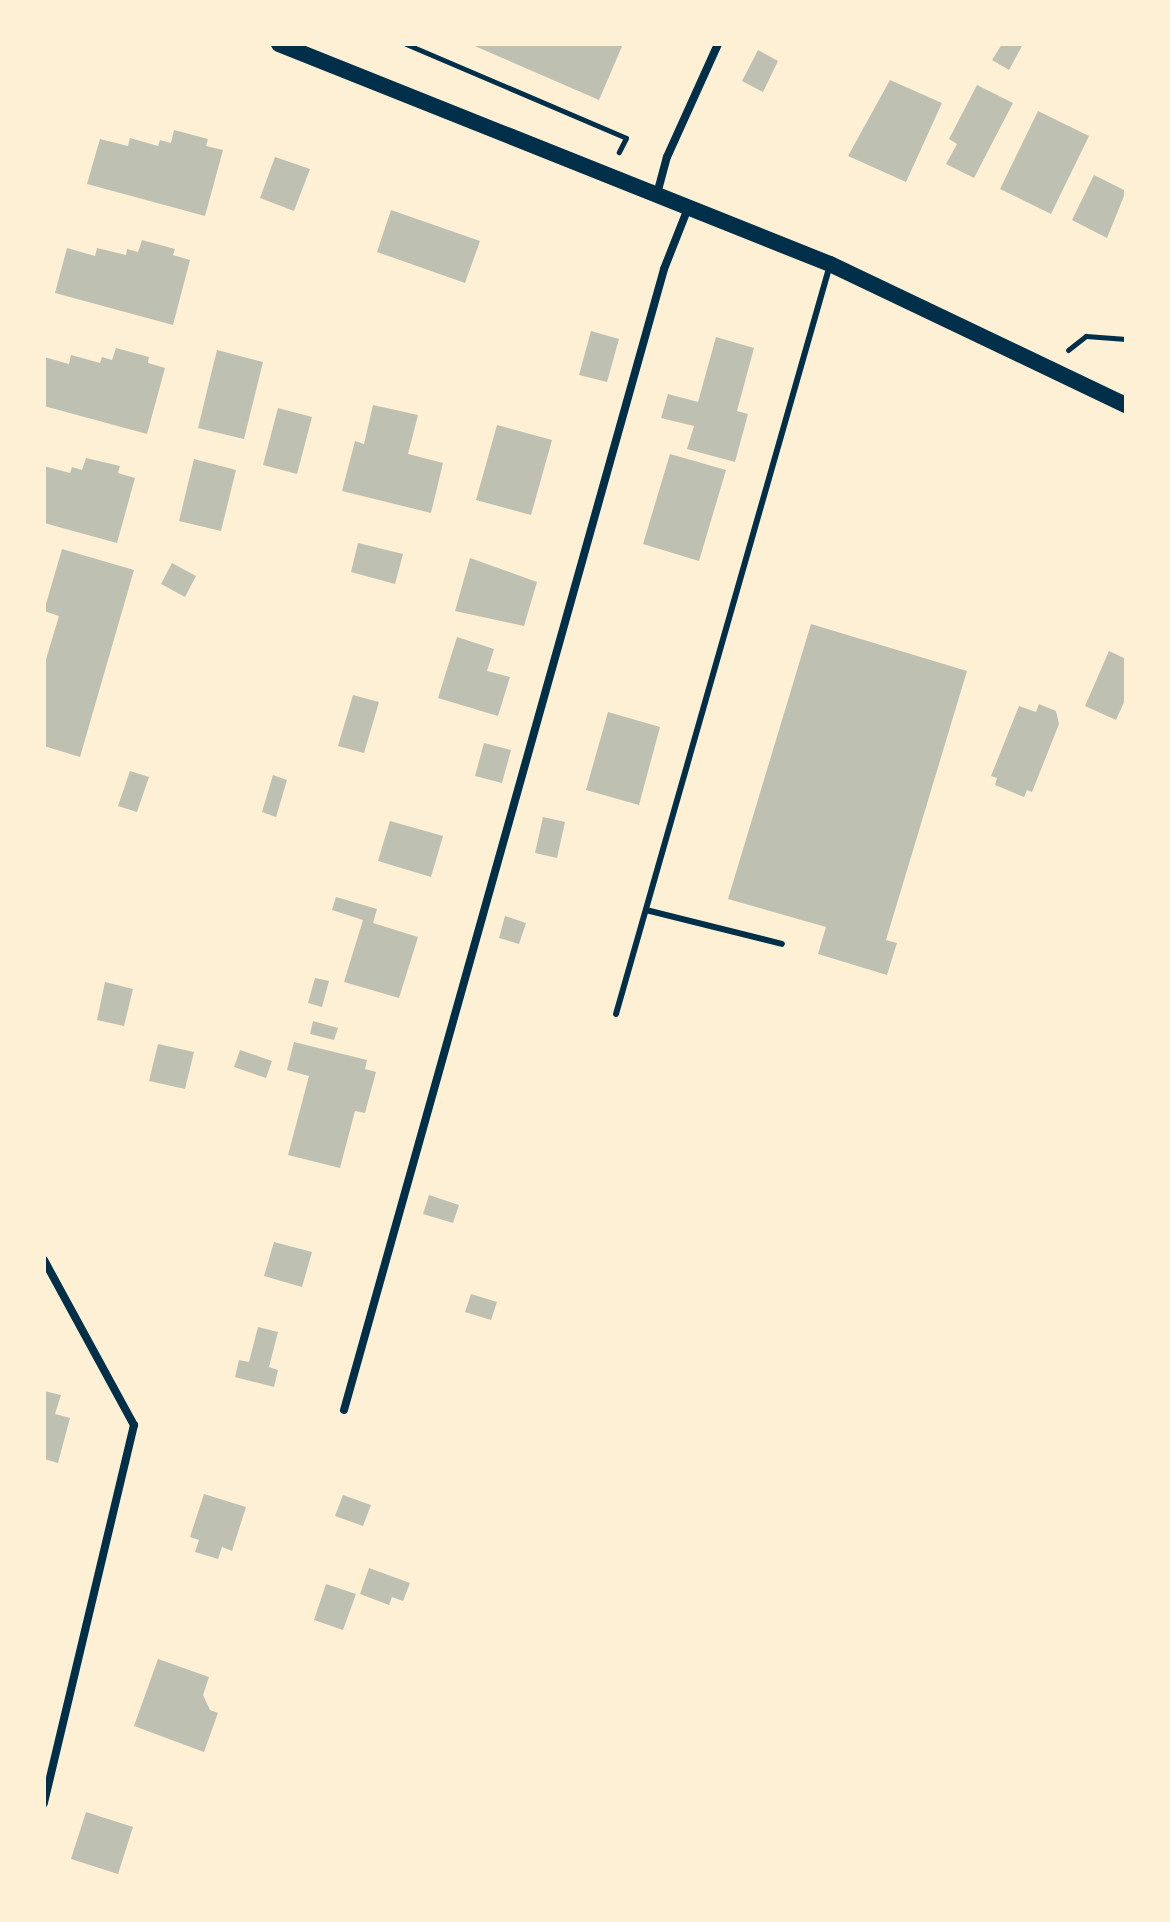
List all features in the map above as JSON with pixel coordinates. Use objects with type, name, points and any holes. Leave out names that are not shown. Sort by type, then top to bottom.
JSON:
[{"type":"main road","points":[[279,44],[830,264],[1126,405]]},
{"type":"street","points":[[657,194],[667,157],[718,44]]},
{"type":"street","points":[[344,1410],[664,269],[689,207]]},
{"type":"street","points":[[44,1260],[134,1425],[44,1803]]},
{"type":"lane","points":[[616,1014],[830,264]]},
{"type":"lane","points":[[646,910],[782,944]]},
{"type":"path","points":[[406,44],[626,138]]},
{"type":"path","points":[[1049,366],[1086,336],[1126,339]]},
{"type":"building","points":[[470,44],[623,44],[599,100]]},
{"type":"building","points":[[1002,44],[1023,44],[1009,70],[992,60]]},
{"type":"building","points":[[758,50],[778,61],[763,92],[742,81]]},
{"type":"building","points":[[890,80],[942,103],[906,182],[848,156]]},
{"type":"building","points":[[977,85],[1013,103],[974,178],[946,164],[957,144],[949,139]]},
{"type":"building","points":[[1038,111],[1089,136],[1051,214],[1000,189]]},
{"type":"building","points":[[174,130],[208,139],[206,146],[223,150],[205,216],[87,184],[100,139],[128,146],[130,138],[158,146],[160,140],[171,143]]},
{"type":"building","points":[[275,157],[310,169],[294,211],[260,198]]},
{"type":"building","points":[[1094,175],[1126,191],[1107,238],[1072,220]]},
{"type":"building","points":[[391,210],[480,241],[465,283],[377,252]]},
{"type":"building","points":[[142,240],[175,249],[173,255],[190,260],[173,325],[55,293],[67,248],[95,256],[97,248],[126,255],[127,249],[138,252]]},
{"type":"building","points":[[591,331],[619,339],[607,382],[579,375]]},
{"type":"building","points":[[716,337],[754,348],[737,411],[748,414],[735,462],[687,449],[694,426],[661,418],[668,394],[698,402]]},
{"type":"building","points":[[116,348],[149,357],[148,363],[165,368],[147,434],[44,406],[44,357],[69,364],[71,355],[100,363],[102,357],[112,360]]},
{"type":"building","points":[[217,350],[263,362],[244,439],[198,428]]},
{"type":"building","points":[[373,405],[418,415],[408,454],[443,463],[431,513],[342,491],[355,441],[364,444]]},
{"type":"building","points":[[278,408],[312,417],[297,474],[263,465]]},
{"type":"building","points":[[497,425],[552,440],[531,515],[476,500]]},
{"type":"building","points":[[670,454],[726,470],[699,561],[643,544]]},
{"type":"building","points":[[86,458],[120,466],[118,473],[135,478],[117,543],[44,523],[44,466],[70,473],[72,467],[82,470]]},
{"type":"building","points":[[194,459],[236,470],[221,531],[179,521]]},
{"type":"building","points":[[358,543],[403,554],[395,584],[351,572]]},
{"type":"building","points":[[62,549],[134,570],[80,757],[44,746],[44,666],[59,616],[44,611]]},
{"type":"building","points":[[470,558],[537,582],[524,626],[455,611]]},
{"type":"building","points":[[172,563],[196,576],[185,597],[161,584]]},
{"type":"building","points":[[811,624],[967,671],[886,940],[897,943],[887,975],[818,954],[826,927],[728,899]]},
{"type":"building","points":[[457,637],[494,649],[487,671],[510,677],[498,716],[438,698]]},
{"type":"building","points":[[1109,651],[1126,659],[1126,698],[1116,720],[1085,706]]},
{"type":"building","points":[[353,695],[379,702],[364,753],[338,746]]},
{"type":"building","points":[[1039,704],[1056,711],[1059,724],[1032,792],[1027,790],[1024,797],[995,785],[997,778],[991,776],[1019,706],[1036,712]]},
{"type":"building","points":[[608,712],[660,727],[639,805],[586,790]]},
{"type":"building","points":[[484,743],[511,750],[502,783],[475,776]]},
{"type":"building","points":[[130,771],[149,777],[137,812],[118,806]]},
{"type":"building","points":[[273,775],[287,780],[276,817],[262,812]]},
{"type":"building","points":[[543,817],[565,822],[557,858],[535,853]]},
{"type":"building","points":[[390,821],[443,836],[431,877],[378,861]]},
{"type":"building","points":[[336,897],[377,909],[373,923],[418,937],[399,998],[344,982],[363,920],[332,910]]},
{"type":"building","points":[[505,916],[526,923],[519,944],[499,938]]},
{"type":"building","points":[[315,978],[329,981],[322,1007],[308,1003]]},
{"type":"building","points":[[105,982],[133,989],[124,1026],[97,1020]]},
{"type":"building","points":[[313,1021],[338,1028],[334,1040],[310,1034]]},
{"type":"building","points":[[294,1042],[367,1060],[365,1069],[376,1072],[365,1113],[355,1111],[340,1168],[288,1155],[309,1076],[287,1070]]},
{"type":"building","points":[[158,1044],[194,1052],[185,1089],[149,1081]]},
{"type":"building","points":[[240,1050],[272,1061],[266,1078],[234,1067]]},
{"type":"building","points":[[429,1195],[459,1205],[453,1223],[423,1214]]},
{"type":"building","points":[[274,1242],[312,1252],[302,1287],[264,1276]]},
{"type":"building","points":[[471,1294],[497,1302],[491,1320],[465,1312]]},
{"type":"building","points":[[258,1327],[278,1332],[269,1367],[278,1370],[274,1387],[235,1377],[239,1360],[249,1362]]},
{"type":"building","points":[[44,1391],[61,1395],[55,1414],[70,1418],[58,1463],[44,1459]]},
{"type":"building","points":[[204,1494],[246,1507],[232,1551],[222,1547],[218,1559],[195,1552],[199,1540],[190,1537]]},
{"type":"building","points":[[343,1495],[371,1505],[363,1526],[335,1516]]},
{"type":"building","points":[[369,1568],[410,1583],[403,1601],[392,1597],[389,1605],[360,1594]]},
{"type":"building","points":[[326,1584],[356,1594],[343,1630],[314,1620]]},
{"type":"building","points":[[158,1659],[209,1677],[203,1695],[210,1710],[218,1713],[204,1752],[134,1726]]},
{"type":"building","points":[[86,1812],[133,1827],[118,1874],[71,1859]]}]
